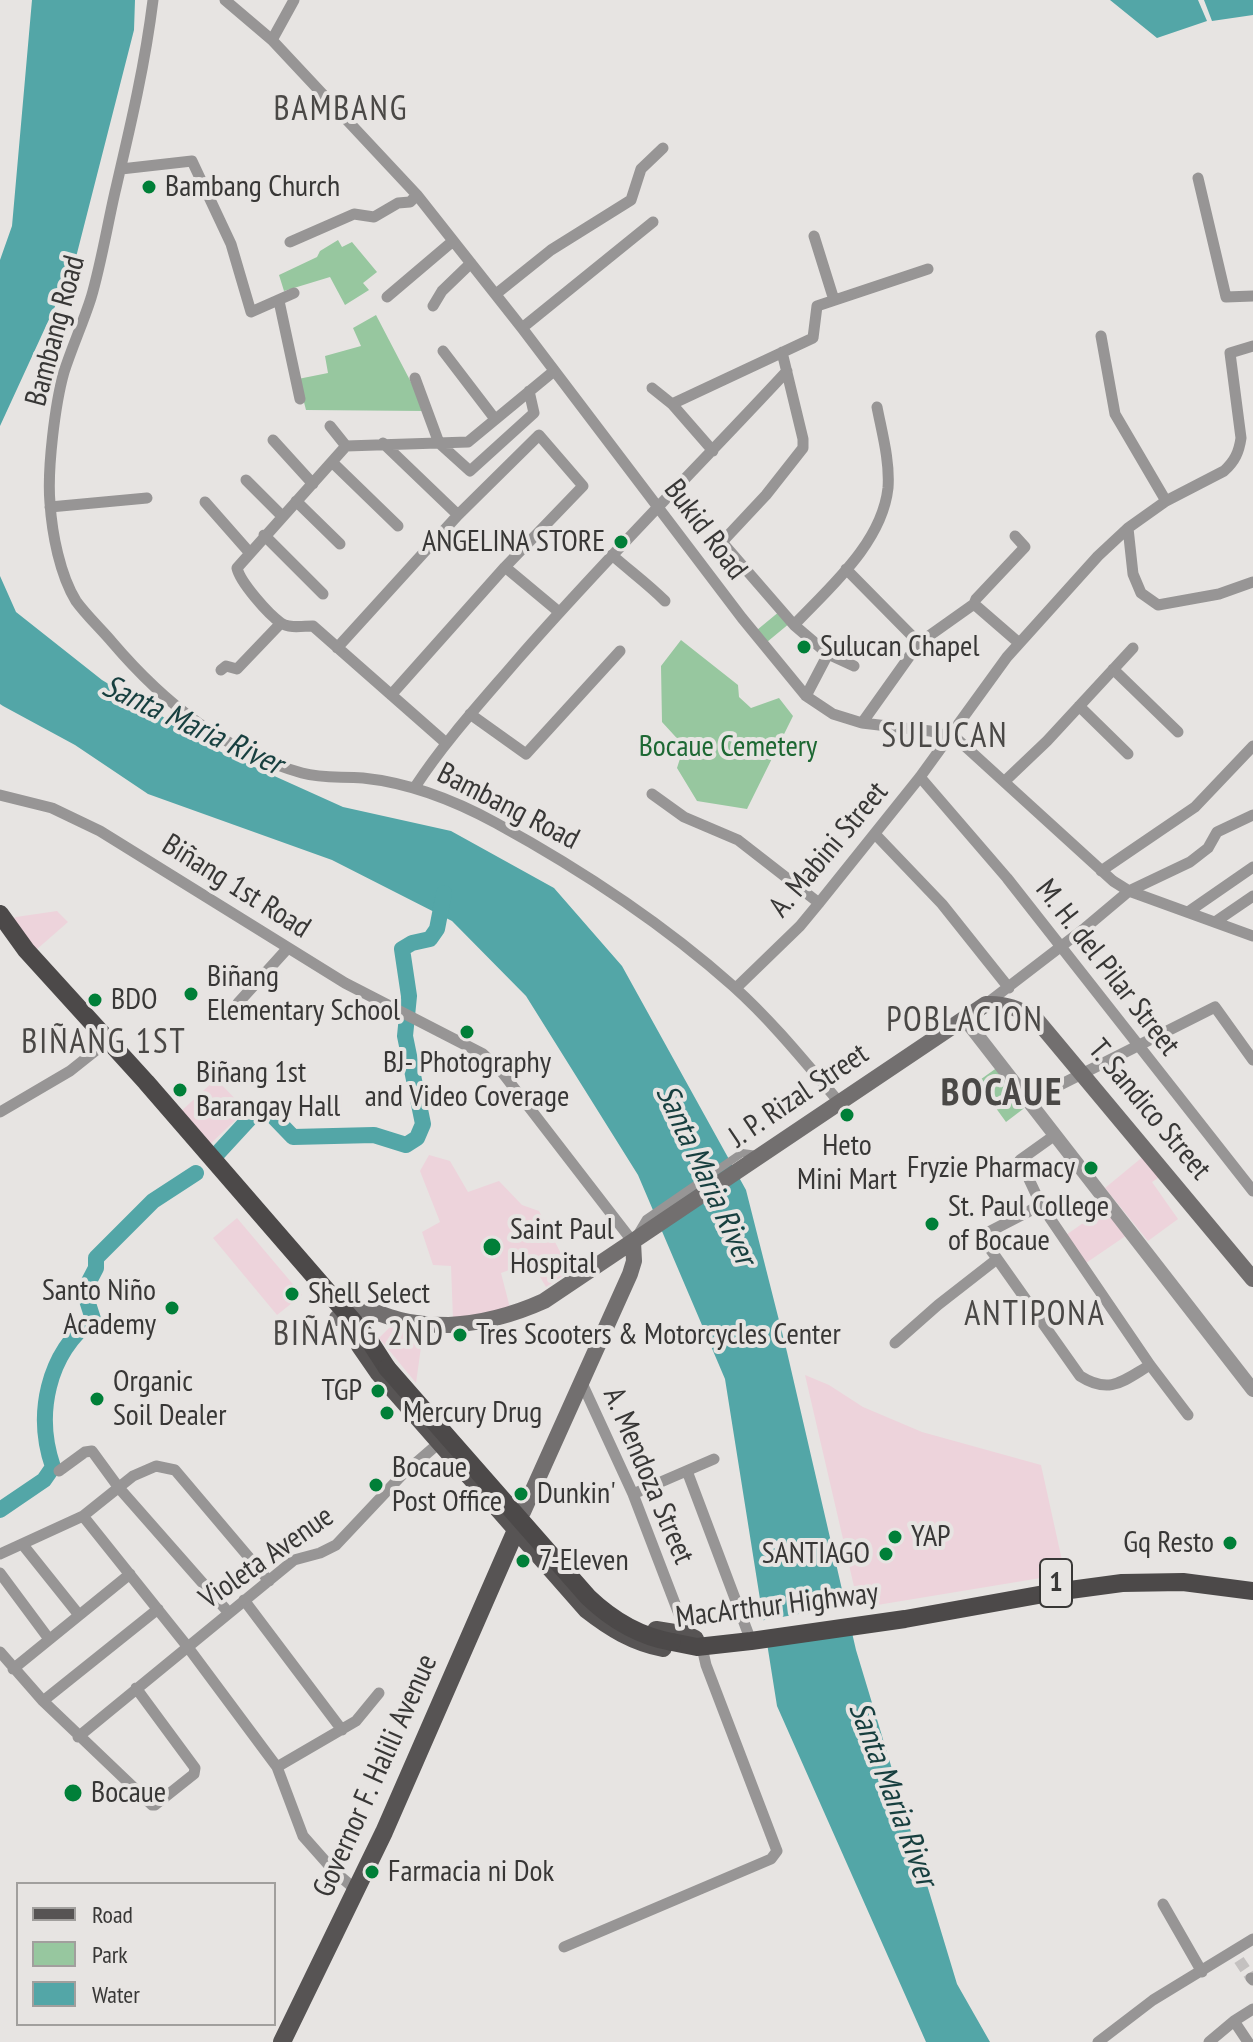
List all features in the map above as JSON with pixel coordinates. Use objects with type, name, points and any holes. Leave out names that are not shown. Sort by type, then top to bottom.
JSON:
[{"type":"highway","name":"MacArthur Highway","points":[[0,914],[104,1043],[364,1341]]},
{"type":"highway","name":"MacArthur Highway","points":[[0,932],[104,1043]]},
{"type":"highway","name":"1","points":[[364,1341],[588,1597],[625,1626],[654,1638],[691,1641]]},
{"type":"highway","name":"MacArthur Highway","points":[[691,1641],[752,1636],[1082,1579],[1137,1573],[1209,1573],[1253,1582]]},
{"type":"highway","name":"MacArthur Highway","points":[[860,1619],[962,1610],[1065,1590],[1122,1583],[1183,1582],[1253,1591]]},
{"type":"main road","name":"J. P. Rizal Street","points":[[341,1315],[364,1309],[402,1320],[436,1324],[501,1318],[524,1310],[560,1292],[633,1242],[649,1224],[986,1004]]},
{"type":"main road","name":"T. Sandico Street","points":[[986,1004],[1010,1005],[1036,1019],[1253,1279]]},
{"type":"main road","name":"Governor F. Halili Avenue","points":[[282,2042],[356,1890],[630,1274],[634,1261],[633,1242]]},
{"type":"main road","name":"MacArthur Highway","points":[[364,1341],[378,1372],[439,1443],[520,1521]]},
{"type":"main road","name":"MacArthur Highway","points":[[364,1341],[392,1360],[587,1610],[636,1641],[687,1650],[691,1641]]},
{"type":"street","name":"Bambang Road","points":[[153,0],[147,48],[90,300],[62,377],[49,478],[50,507],[62,567],[76,600],[144,680],[193,722],[257,758],[301,773],[415,787],[492,821],[593,878],[736,988],[839,1102]]},
{"type":"street","name":"Bukid Road","points":[[225,0],[272,40],[451,242],[466,267],[496,294],[522,328],[548,376],[652,511],[806,696],[833,714],[862,723],[949,735],[973,752],[1101,871],[1129,891],[1253,936]]},
{"type":"street","points":[[272,40],[294,0]]},
{"type":"street","points":[[496,294],[551,250],[631,200],[641,169],[663,148]]},
{"type":"street","points":[[121,169],[192,161],[231,244],[251,312],[294,293]]},
{"type":"street","points":[[1198,178],[1226,297],[1253,296]]},
{"type":"street","points":[[290,242],[354,214],[374,217],[398,203],[414,199]]},
{"type":"street","points":[[522,328],[653,222]]},
{"type":"street","points":[[814,236],[834,300]]},
{"type":"street","points":[[387,297],[451,242]]},
{"type":"street","points":[[433,306],[442,291],[466,267]]},
{"type":"street","points":[[672,404],[813,338],[817,306],[928,269]]},
{"type":"street","points":[[279,301],[300,399]]},
{"type":"street","points":[[1101,336],[1115,414],[1166,501]]},
{"type":"street","points":[[1253,346],[1230,353],[1240,432],[1253,427]]},
{"type":"street","points":[[443,351],[495,419]]},
{"type":"street","points":[[782,352],[803,448],[766,495],[722,542],[794,625],[828,654],[854,666]]},
{"type":"street","points":[[415,787],[446,743],[559,612],[787,371]]},
{"type":"street","points":[[446,743],[313,626],[292,627],[281,623],[246,586],[238,573],[238,564],[346,446],[468,442],[548,376]]},
{"type":"street","points":[[415,378],[439,443],[470,471],[534,413],[529,391]]},
{"type":"street","points":[[652,388],[672,404],[713,451]]},
{"type":"street","points":[[794,625],[846,569],[873,532],[882,512],[888,488],[887,463],[877,407]]},
{"type":"street","points":[[330,426],[346,446]]},
{"type":"street","name":"A. Mabini Street","points":[[736,988],[800,926],[819,903],[920,777],[1019,643],[1098,556],[1128,528],[1166,501],[1228,468],[1240,449],[1240,432]]},
{"type":"street","points":[[337,648],[458,515],[539,435],[583,486],[505,567],[391,695]]},
{"type":"street","points":[[273,440],[313,484]]},
{"type":"street","points":[[383,443],[458,515]]},
{"type":"street","points":[[500,443],[514,458]]},
{"type":"street","points":[[332,462],[398,526]]},
{"type":"street","points":[[246,480],[282,516]]},
{"type":"street","points":[[50,507],[147,498]]},
{"type":"street","points":[[296,501],[340,544]]},
{"type":"street","points":[[205,502],[249,552]]},
{"type":"street","points":[[1128,528],[1133,574],[1141,593],[1158,605],[1219,594],[1253,582]]},
{"type":"street","points":[[264,535],[323,594]]},
{"type":"street","points":[[862,723],[919,643],[974,604],[1025,547],[1015,536]]},
{"type":"street","points":[[612,555],[665,601]]},
{"type":"street","points":[[505,567],[559,612]]},
{"type":"street","points":[[846,569],[919,643]]},
{"type":"street","points":[[974,604],[1019,643]]},
{"type":"street","points":[[221,670],[227,666],[236,670],[281,623]]},
{"type":"street","points":[[1005,781],[1133,648]]},
{"type":"street","points":[[470,714],[526,754],[620,651]]},
{"type":"street","points":[[806,696],[828,654]]},
{"type":"street","points":[[1113,669],[1178,732]]},
{"type":"street","points":[[1079,706],[1128,754]]},
{"type":"street","points":[[1101,871],[1195,807],[1253,746]]},
{"type":"street","name":"M. H. del Pilar Street","points":[[920,777],[1007,878],[1253,1191]]},
{"type":"street","points":[[652,794],[684,817],[738,840],[819,903]]},
{"type":"street","name":"Biñang 1st Road","points":[[0,795],[52,808],[100,831],[287,949],[492,1061],[633,1242]]},
{"type":"street","points":[[986,1004],[1129,891],[1190,862],[1208,848],[1217,832],[1253,815]]},
{"type":"street","points":[[875,834],[949,913],[1009,988]]},
{"type":"street","points":[[1188,912],[1253,867]]},
{"type":"street","points":[[1215,922],[1253,896]]},
{"type":"street","points":[[238,1003],[287,949]]},
{"type":"street","points":[[1028,1101],[1215,1007],[1253,1060]]},
{"type":"street","points":[[964,1018],[1253,1390]]},
{"type":"street","points":[[0,1112],[70,1071],[104,1043]]},
{"type":"street","points":[[1055,1135],[1020,1160],[1041,1205],[1150,1365],[1188,1415]]},
{"type":"street","points":[[1041,1205],[981,1236],[1080,1376],[1105,1387],[1119,1383],[1150,1365]]},
{"type":"street","points":[[895,1343],[997,1259]]},
{"type":"street","name":"A. Mendoza Street","points":[[564,1947],[771,1859],[777,1851],[716,1693],[691,1641],[633,1494],[581,1381]]},
{"type":"street","name":"Violeta Avenue","points":[[78,1737],[294,1560],[336,1545],[402,1475],[439,1443]]},
{"type":"street","points":[[59,1471],[89,1450],[92,1451],[119,1488],[229,1613]]},
{"type":"street","points":[[633,1494],[714,1459]]},
{"type":"street","points":[[0,1554],[83,1516],[133,1476],[156,1466],[175,1470],[269,1581]]},
{"type":"street","points":[[687,1471],[752,1636]]},
{"type":"street","points":[[83,1516],[187,1646],[277,1767],[303,1836],[356,1890]]},
{"type":"street","points":[[23,1545],[79,1615]]},
{"type":"street","points":[[0,1573],[49,1639]]},
{"type":"street","points":[[13,1669],[130,1574]]},
{"type":"street","points":[[244,1600],[342,1730]]},
{"type":"street","points":[[43,1701],[158,1609]]},
{"type":"street","points":[[0,1652],[78,1737],[152,1805],[159,1804],[194,1774],[195,1768],[136,1688]]},
{"type":"street","points":[[277,1767],[356,1721],[379,1693]]},
{"type":"street","points":[[1163,1904],[1202,1972]]},
{"type":"street","points":[[1098,2042],[1153,2000],[1236,1956],[1253,1939]]},
{"type":"street","points":[[1209,2042],[1253,2009]]},
{"type":"street","points":[[1234,2021],[1248,2042]]},
{"type":"shaded area","points":[[57,911],[68,922],[36,950],[9,921],[16,917]]},
{"type":"shaded area","points":[[216,1079],[246,1110],[207,1147],[178,1114]]},
{"type":"shaded area","name":"Saint Paul Hospital","points":[[429,1155],[450,1161],[468,1192],[499,1181],[522,1205],[539,1211],[570,1271],[546,1287],[531,1262],[501,1273],[510,1308],[453,1319],[451,1266],[433,1265],[422,1232],[440,1222],[420,1171]]},
{"type":"shaded area","points":[[1145,1155],[1161,1176],[1152,1182],[1178,1219],[1148,1241],[1105,1188]]},
{"type":"shaded area","points":[[1100,1195],[1127,1235],[1086,1263],[1066,1235],[1086,1221],[1078,1210]]},
{"type":"shaded area","points":[[237,1218],[302,1295],[277,1315],[213,1238]]},
{"type":"shaded area","points":[[390,1327],[407,1330],[421,1347],[416,1383],[379,1338]]},
{"type":"shaded area","points":[[805,1375],[829,1385],[863,1407],[922,1432],[1041,1465],[1065,1574],[859,1608]]},
{"type":"green space","points":[[338,240],[342,247],[352,242],[377,272],[363,283],[369,290],[345,305],[330,277],[284,291],[279,275],[317,257],[320,251]]},
{"type":"green space","points":[[376,315],[426,411],[306,410],[298,379],[328,373],[325,356],[361,346],[353,328]]},
{"type":"green space","points":[[780,611],[790,623],[767,642],[757,630]]},
{"type":"green space","name":"Bocaue Cemetery","points":[[681,640],[738,685],[739,697],[751,708],[779,698],[793,716],[747,809],[697,801],[677,768],[684,746],[662,722],[661,666]]},
{"type":"green space","points":[[998,1067],[1027,1106],[1006,1122],[977,1082]]},
{"type":"water","points":[[32,0],[135,0],[134,30],[74,265],[0,426],[0,260],[12,226]]},
{"type":"water","points":[[1110,0],[1198,0],[1207,21],[1157,38]]},
{"type":"water","points":[[1204,0],[1253,0],[1253,15],[1212,21]]},
{"type":"water","name":"Santa Maria River","points":[[0,576],[16,612],[102,680],[221,752],[343,807],[451,831],[554,888],[622,966],[746,1190],[856,1650],[957,1984],[990,2042],[926,2042],[777,1706],[725,1379],[638,1175],[526,996],[452,921],[332,860],[148,794],[75,745],[0,704]]},
{"type":"pier","points":[[850,1605],[855,1630],[763,1646],[759,1621]]},
{"type":"waterway","points":[[216,1155],[251,1117],[268,1111],[293,1137],[374,1135],[406,1145],[417,1138],[423,1124],[405,1036],[409,996],[402,949],[430,939],[437,929],[444,893]]},
{"type":"waterway","points":[[0,1510],[44,1480],[53,1467],[45,1427],[49,1387],[55,1367],[65,1350],[77,1333],[93,1319],[84,1291],[96,1268],[96,1258],[153,1201],[196,1173]]},
{"type":"tunnel","points":[[1239,1960],[1251,1978]]},
{"type":"place","name":"Bambang Church","points":[[149,187]]},
{"type":"place","name":"ANGELINA STORE","points":[[621,542]]},
{"type":"place","name":"Sulucan Chapel","points":[[804,647]]},
{"type":"place","name":"Biñang Elementary School","points":[[191,994]]},
{"type":"place","name":"BDO","points":[[95,1000]]},
{"type":"place","name":"BJ- Photography and Video Coverage","points":[[467,1032]]},
{"type":"place","name":"Biñang 1st Barangay Hall","points":[[180,1090]]},
{"type":"place","name":"Heto Mini Mart","points":[[847,1115]]},
{"type":"place","name":"Fryzie Pharmacy","points":[[1091,1168]]},
{"type":"place","name":"St. Paul College of Bocaue","points":[[932,1224]]},
{"type":"place","name":"Saint Paul Hospital","points":[[492,1247]]},
{"type":"place","name":"Shell Select","points":[[292,1294]]},
{"type":"place","name":"Santo Niño Academy","points":[[172,1308]]},
{"type":"place","name":"Tres Scooters & Motorcycles Center","points":[[460,1335]]},
{"type":"place","name":"TGP","points":[[378,1391]]},
{"type":"place","name":"Organic Soil Dealer","points":[[97,1399]]},
{"type":"place","name":"Mercury Drug","points":[[387,1413]]},
{"type":"place","name":"Bocaue Post Office","points":[[376,1485]]},
{"type":"place","name":"Dunkin'","points":[[521,1494]]},
{"type":"place","name":"YAP","points":[[895,1537]]},
{"type":"place","name":"Gq Resto","points":[[1230,1543]]},
{"type":"place","name":"SANTIAGO","points":[[886,1554]]},
{"type":"place","name":"7-Eleven","points":[[523,1561]]},
{"type":"place","name":"Bocaue","points":[[73,1793]]},
{"type":"place","name":"Farmacia ni Dok","points":[[372,1872]]},
{"type":"district","name":"BAMBANG","points":[[341,110]]},
{"type":"district","name":"SULUCAN","points":[[945,737]]},
{"type":"district","name":"POBLACION","points":[[965,1021]]},
{"type":"district","name":"BIÑANG 1ST","points":[[104,1043]]},
{"type":"district","name":"BOCAUE","points":[[1002,1094]]},
{"type":"district","name":"ANTIPONA","points":[[1035,1315]]},
{"type":"district","name":"BIÑANG 2ND","points":[[359,1335]]}]
